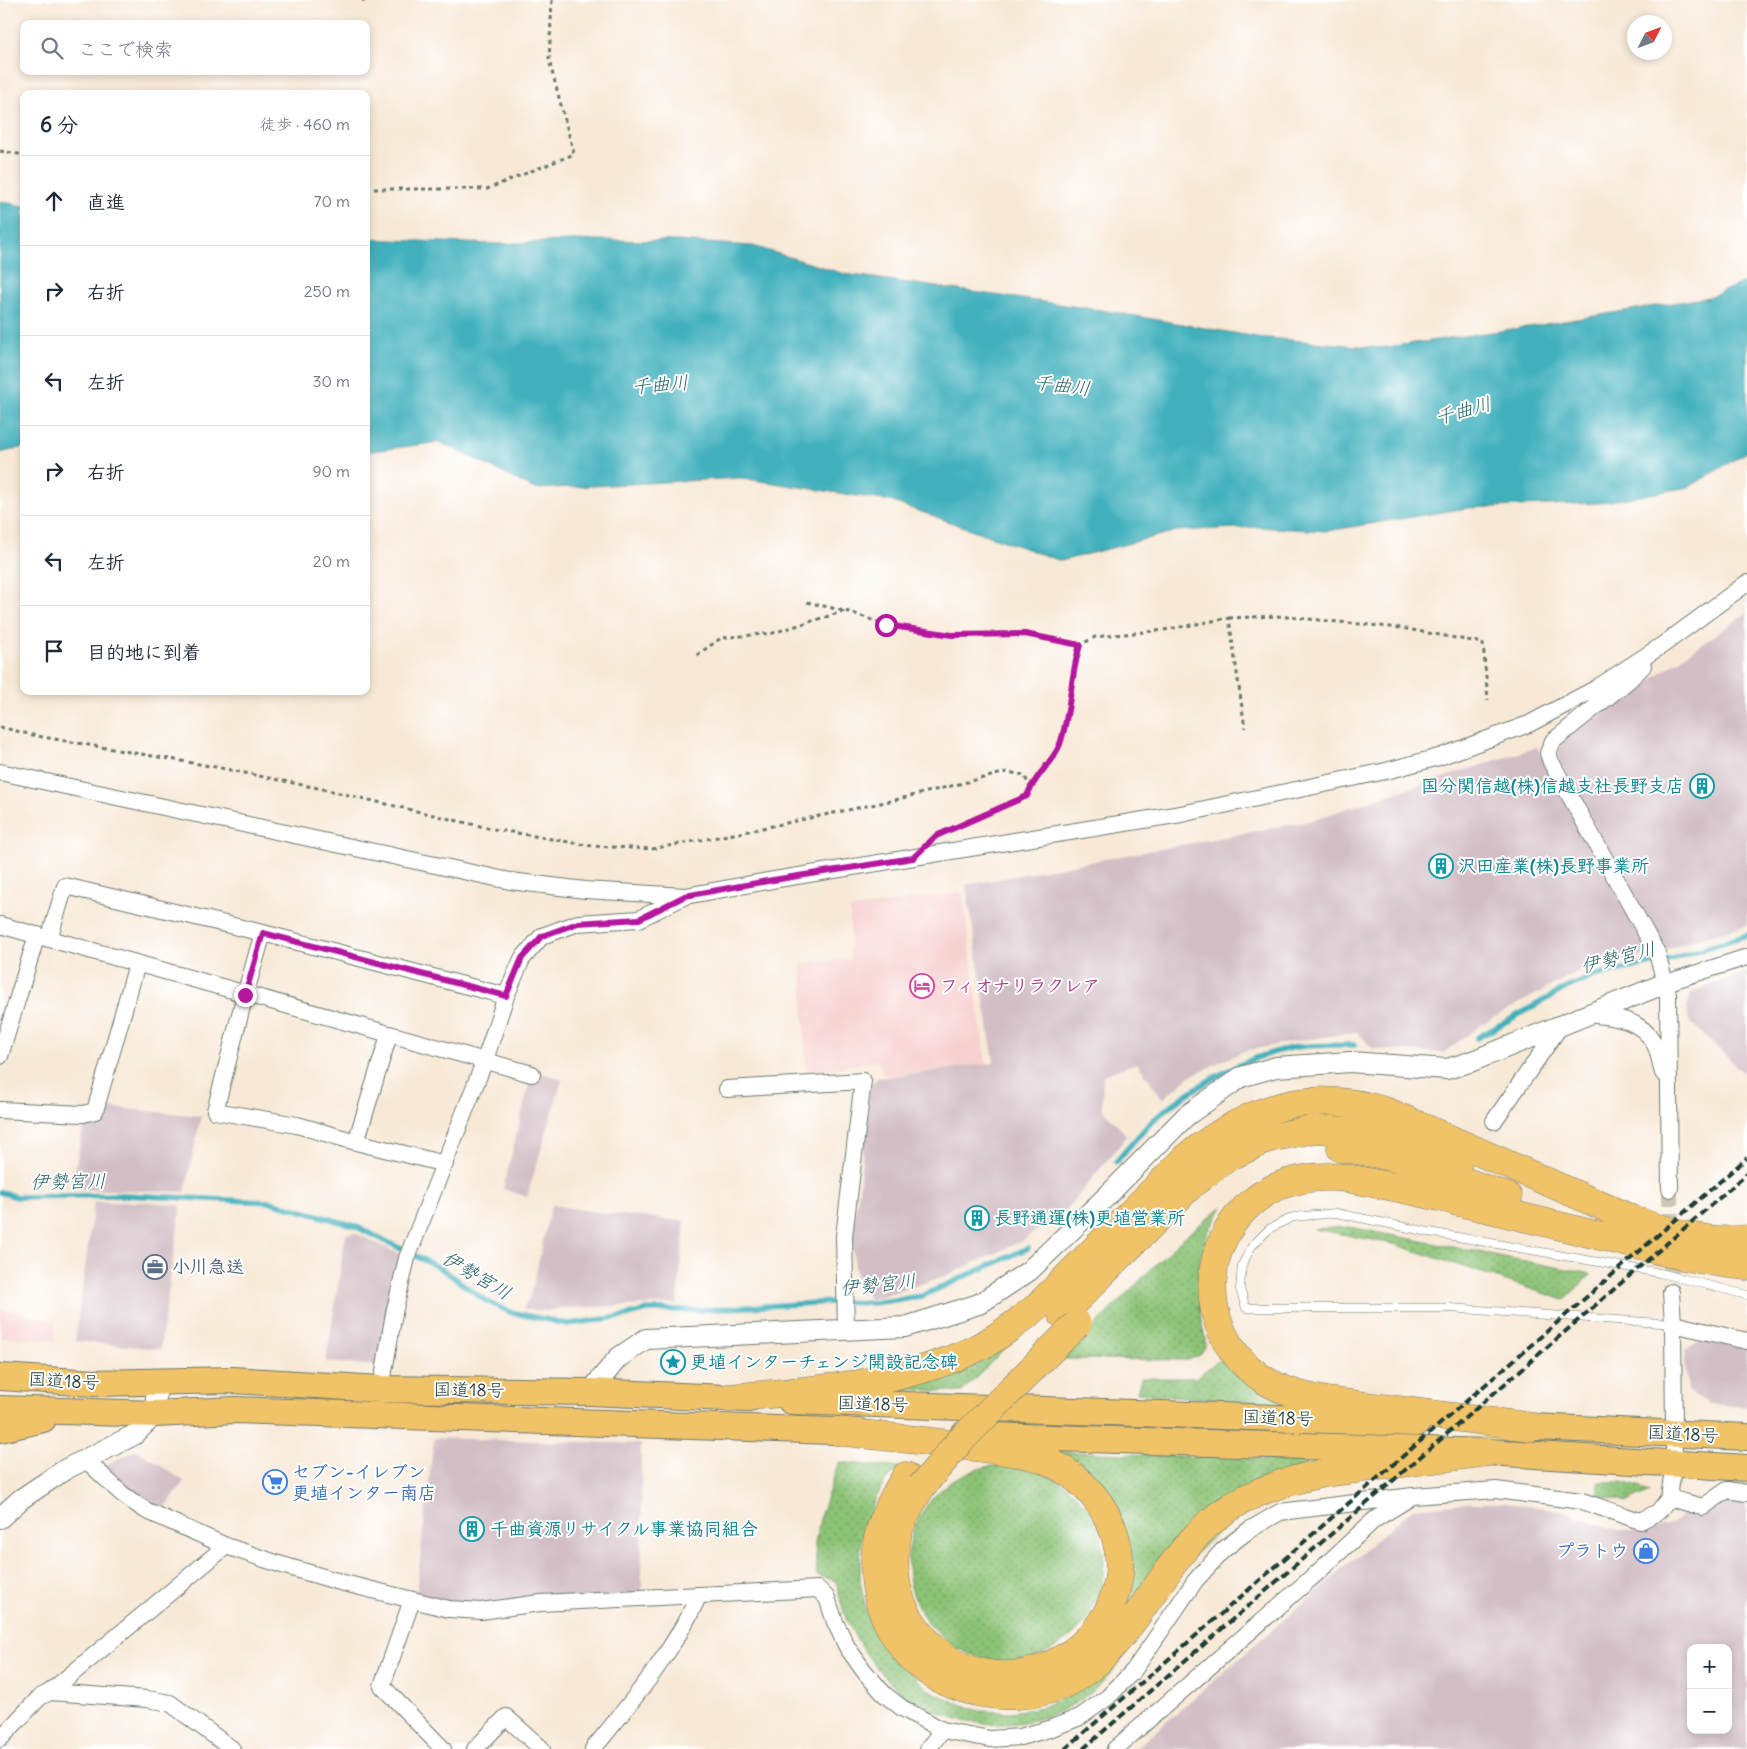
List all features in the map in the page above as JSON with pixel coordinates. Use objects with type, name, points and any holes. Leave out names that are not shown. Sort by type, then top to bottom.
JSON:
[{"type":"highway","points":[[728,1398],[828,1388],[888,1378],[923,1370],[976,1349],[1017,1324],[1038,1306],[1187,1157],[1231,1126],[1255,1114],[1278,1107],[1325,1102],[1367,1106],[1415,1123],[1632,1219]]},
{"type":"highway","points":[[1488,1452],[1324,1473],[1297,1479],[1250,1496],[1208,1524],[1190,1542],[1174,1561],[1110,1651],[1074,1680],[1030,1695],[984,1695],[939,1679],[905,1650],[892,1631],[882,1611],[876,1588],[874,1564],[876,1541],[893,1496],[913,1482],[960,1440],[1176,1199],[1211,1168],[1248,1147],[1270,1138],[1315,1129],[1364,1132],[1388,1137],[1687,1236],[1710,1240],[1735,1241],[1747,1239]]},
{"type":"highway","points":[[1070,1319],[1189,1210],[1224,1181],[1264,1160],[1308,1148],[1355,1149],[1405,1162],[1668,1253]]},
{"type":"highway","points":[[1533,1427],[1326,1401],[1296,1395],[1278,1388],[1259,1377],[1243,1363],[1230,1346],[1220,1327],[1214,1306],[1211,1284],[1214,1262],[1221,1242],[1232,1224],[1246,1207],[1264,1194],[1285,1184],[1308,1178],[1331,1176],[1425,1193],[1691,1259],[1747,1266]]},
{"type":"highway","name":"国道18号","points":[[0,1377],[94,1383],[233,1380],[381,1389],[590,1392],[1533,1427],[1747,1437]]},
{"type":"highway","name":"国道18号","points":[[0,1408],[155,1414],[235,1410],[1488,1452],[1747,1468]]},
{"type":"highway","points":[[0,1429],[31,1423],[73,1411]]},
{"type":"highway","points":[[837,1431],[1028,1455],[1066,1471],[1083,1484],[1098,1502],[1110,1522],[1117,1541],[1119,1559],[1118,1579],[1112,1601],[1103,1620],[1073,1653],[1053,1665],[1033,1672],[1012,1676],[991,1674],[971,1670],[950,1661],[933,1648],[918,1632],[906,1614],[895,1574],[895,1553],[899,1532],[908,1509],[913,1482]]},
{"type":"street","points":[[1670,1189],[1668,994],[1658,952],[1551,762],[1548,753],[1553,741],[1629,680],[1645,663],[1647,656],[1747,583]]},
{"type":"street","points":[[0,772],[510,881],[585,890],[685,896],[1181,814],[1386,771],[1439,757],[1528,724],[1595,689],[1652,652]]},
{"type":"street","points":[[0,1056],[43,937],[65,886],[263,933],[506,996]]},
{"type":"street","points":[[381,1389],[394,1313],[409,1252],[486,1060],[506,996],[522,958],[542,936],[578,923],[639,919],[685,896]]},
{"type":"street","points":[[0,925],[532,1074]]},
{"type":"street","points":[[263,933],[215,1112],[297,1124],[356,1142],[445,1164]]},
{"type":"street","points":[[590,1392],[618,1358],[646,1339],[846,1321],[905,1327],[979,1304],[1029,1271],[1186,1116],[1241,1077],[1276,1067],[1350,1062],[1447,1069],[1470,1062],[1588,1014],[1664,976],[1747,958]]},
{"type":"street","points":[[0,1110],[83,1114],[95,1111],[137,964]]},
{"type":"street","points":[[1588,1014],[1619,1018],[1632,1022],[1645,1031],[1654,1044],[1668,1089]]},
{"type":"street","points":[[1494,1121],[1561,1025]]},
{"type":"street","points":[[356,1142],[389,1034]]},
{"type":"street","points":[[727,1088],[863,1081],[844,1236],[846,1321]]},
{"type":"street","points":[[86,1460],[122,1494],[145,1510],[226,1546],[340,1582],[449,1609],[481,1611],[540,1603],[818,1589],[827,1598],[846,1646],[884,1694],[902,1708],[942,1730],[993,1744],[1049,1729],[1080,1717],[1108,1697],[1134,1670],[1195,1581],[1223,1550],[1249,1530],[1280,1512],[1413,1496],[1496,1490],[1582,1501],[1640,1520],[1658,1512],[1669,1498],[1674,1462],[1671,1292]]},
{"type":"street","points":[[1673,1324],[1747,1341]]},
{"type":"street","points":[[0,1518],[21,1499],[66,1469],[134,1435],[155,1414],[157,1382]]},
{"type":"street","points":[[1669,1498],[1703,1506],[1727,1490],[1747,1493]]},
{"type":"street","points":[[1115,1749],[1317,1573],[1374,1520],[1413,1496]]},
{"type":"street","points":[[0,1739],[40,1697],[50,1692],[226,1546]]},
{"type":"street","points":[[593,1749],[672,1648],[689,1618],[699,1595]]},
{"type":"street","points":[[412,1600],[382,1686],[443,1749]]},
{"type":"street","points":[[50,1692],[147,1699],[170,1703],[232,1749]]},
{"type":"street","points":[[474,1749],[506,1717],[542,1749]]},
{"type":"street","points":[[928,1749],[942,1730]]},
{"type":"lane","points":[[1673,1324],[1450,1308],[1246,1308],[1240,1289],[1242,1265],[1252,1246],[1269,1230],[1293,1217],[1336,1212],[1424,1231],[1660,1273],[1747,1295]]},
{"type":"path","points":[[370,189],[487,190],[574,154],[549,60],[552,0]]},
{"type":"path","points":[[0,151],[20,154]]},
{"type":"path","points":[[807,602],[846,611],[886,625],[905,628],[952,635],[1025,634],[1080,645],[1095,637],[1164,630],[1229,618],[1277,616],[1401,628],[1483,643],[1488,700]]},
{"type":"path","points":[[697,655],[721,638],[774,633],[846,611]]},
{"type":"path","points":[[1229,618],[1245,728]]},
{"type":"path","points":[[913,858],[936,836],[1027,796],[1030,787],[1060,746],[1080,645]]},
{"type":"path","points":[[0,727],[37,736],[226,769],[327,790],[488,828],[592,846],[652,849],[740,833],[895,800],[1007,772],[1024,775],[1030,787]]},
{"type":"shaded area","points":[[1747,613],[1747,925],[1690,941],[1663,951],[1559,761],[1558,749],[1565,739]]},
{"type":"shaded area","points":[[1537,747],[1650,954],[1589,965],[1484,1023],[1443,1053],[1373,1049],[1357,1032],[1304,1040],[1244,1051],[1190,1076],[1163,1099],[1137,1063],[1103,1075],[1102,1108],[1127,1136],[1067,1209],[1022,1241],[943,1277],[870,1300],[857,1282],[851,1236],[859,1191],[869,1088],[877,1078],[994,1063],[966,885],[1305,822]]},
{"type":"shaded area","points":[[962,892],[986,1064],[884,1076],[877,1060],[806,1074],[802,963],[850,960],[850,909]]},
{"type":"shaded area","points":[[1747,972],[1747,1076],[1689,1021],[1687,1007],[1692,992]]},
{"type":"shaded area","points":[[535,1071],[562,1080],[527,1197],[503,1189],[530,1081]]},
{"type":"shaded area","points":[[103,1107],[201,1116],[185,1192],[71,1189],[85,1119],[100,1122]]},
{"type":"shaded area","points":[[94,1202],[147,1202],[181,1205],[160,1349],[75,1341]]},
{"type":"shaded area","points":[[551,1205],[603,1213],[685,1221],[677,1304],[561,1308],[547,1311],[523,1309],[531,1295]]},
{"type":"shaded area","points":[[355,1233],[401,1255],[379,1366],[326,1362],[346,1234]]},
{"type":"shaded area","points":[[0,1309],[55,1321],[55,1340],[0,1337]]},
{"type":"shaded area","points":[[1705,1338],[1747,1349],[1747,1407],[1709,1404],[1688,1391],[1684,1350]]},
{"type":"shaded area","points":[[434,1438],[641,1444],[642,1594],[479,1605],[448,1602],[416,1594]]},
{"type":"shaded area","points":[[137,1450],[184,1481],[163,1511],[122,1489],[101,1467]]},
{"type":"shaded area","points":[[1725,1498],[1747,1501],[1747,1749],[1135,1749],[1413,1508],[1467,1503],[1507,1503],[1561,1510],[1618,1531],[1643,1531],[1672,1522],[1689,1511]]},
{"type":"green space","points":[[1223,1206],[1208,1233],[1198,1269],[1200,1316],[1205,1338],[1205,1347],[1200,1355],[1188,1360],[1061,1359],[1177,1243]]},
{"type":"green space","points":[[1349,1227],[1592,1274],[1564,1300],[1394,1244],[1314,1229]]},
{"type":"green space","points":[[1013,1340],[962,1392],[891,1389]]},
{"type":"green space","points":[[1226,1354],[1292,1401],[1233,1401],[1137,1393],[1141,1378],[1196,1378]]},
{"type":"green space","points":[[1044,1451],[1304,1461],[1307,1466],[1284,1473],[1118,1624],[1113,1621],[1124,1545]]},
{"type":"green space","points":[[839,1462],[900,1468],[886,1480],[875,1500],[861,1540],[860,1581],[866,1609],[877,1636],[903,1666],[929,1690],[980,1711],[1011,1712],[1042,1707],[1070,1695],[1086,1682],[1121,1661],[1104,1681],[1084,1697],[1063,1710],[1017,1723],[992,1724],[967,1721],[933,1711],[908,1698],[881,1673],[858,1642],[845,1616],[836,1581],[817,1575],[815,1543],[821,1514]]},
{"type":"green space","points":[[996,1465],[1016,1465],[1044,1472],[1068,1487],[1082,1501],[1097,1525],[1104,1553],[1104,1573],[1097,1601],[1082,1625],[1068,1639],[1044,1654],[1016,1661],[996,1661],[968,1654],[944,1639],[930,1625],[915,1601],[908,1573],[908,1553],[915,1525],[930,1501],[944,1487],[968,1472]]},
{"type":"green space","points":[[1600,1482],[1623,1482],[1650,1491],[1627,1502],[1596,1494]]},
{"type":"water","points":[[0,201],[20,205],[20,448],[0,453]]},
{"type":"water","name":"千曲川","points":[[370,239],[495,244],[594,240],[677,241],[753,246],[845,274],[1101,310],[1257,337],[1380,348],[1534,326],[1709,297],[1747,281],[1747,452],[1689,487],[1599,503],[1467,508],[1327,531],[1258,527],[1177,531],[1061,561],[890,501],[741,478],[535,489],[440,442],[370,451]]},
{"type":"waterway","name":"伊勢宮川","points":[[1477,1038],[1566,988],[1597,975],[1671,959],[1747,935]]},
{"type":"waterway","name":"伊勢宮川","points":[[1116,1162],[1141,1133],[1162,1113],[1198,1087],[1246,1062],[1297,1047],[1354,1045]]},
{"type":"waterway","name":"伊勢宮川","points":[[0,1192],[17,1197],[123,1195],[271,1202],[355,1226],[442,1269],[486,1301],[510,1312],[568,1324],[626,1316],[647,1310],[697,1310],[833,1302],[874,1303],[922,1296],[1028,1248]]},
{"type":"tunnel","points":[[1670,1189],[1671,1292]]},
{"type":"railway","points":[[1065,1749],[1747,1158]]},
{"type":"railway","points":[[1083,1749],[1747,1174]]},
{"type":"place","name":"国分関信越(株)信越支社長野支店","points":[[1702,786]]},
{"type":"place","name":"沢田産業(株)長野事業所","points":[[1441,866]]},
{"type":"place","name":"フィオナリラクレア","points":[[922,986]]},
{"type":"place","name":"長野通運(株)更埴営業所","points":[[977,1218]]},
{"type":"place","name":"小川急送","points":[[155,1267]]},
{"type":"place","name":"更埴インターチェンジ開設記念碑","points":[[673,1362]]},
{"type":"place","name":"セブン-イレブン 更埴インター南店","points":[[275,1482]]},
{"type":"place","name":"千曲資源リサイクル事業協同組合","points":[[472,1529]]},
{"type":"place","name":"プラトウ","points":[[1646,1551]]},
{"type":"route","points":[[245,995],[263,933],[506,996],[522,958],[542,936],[578,923],[639,919],[685,896],[913,858],[936,836],[1027,796],[1030,787],[1060,746],[1080,645],[1025,634],[952,635],[886,625]]}]
